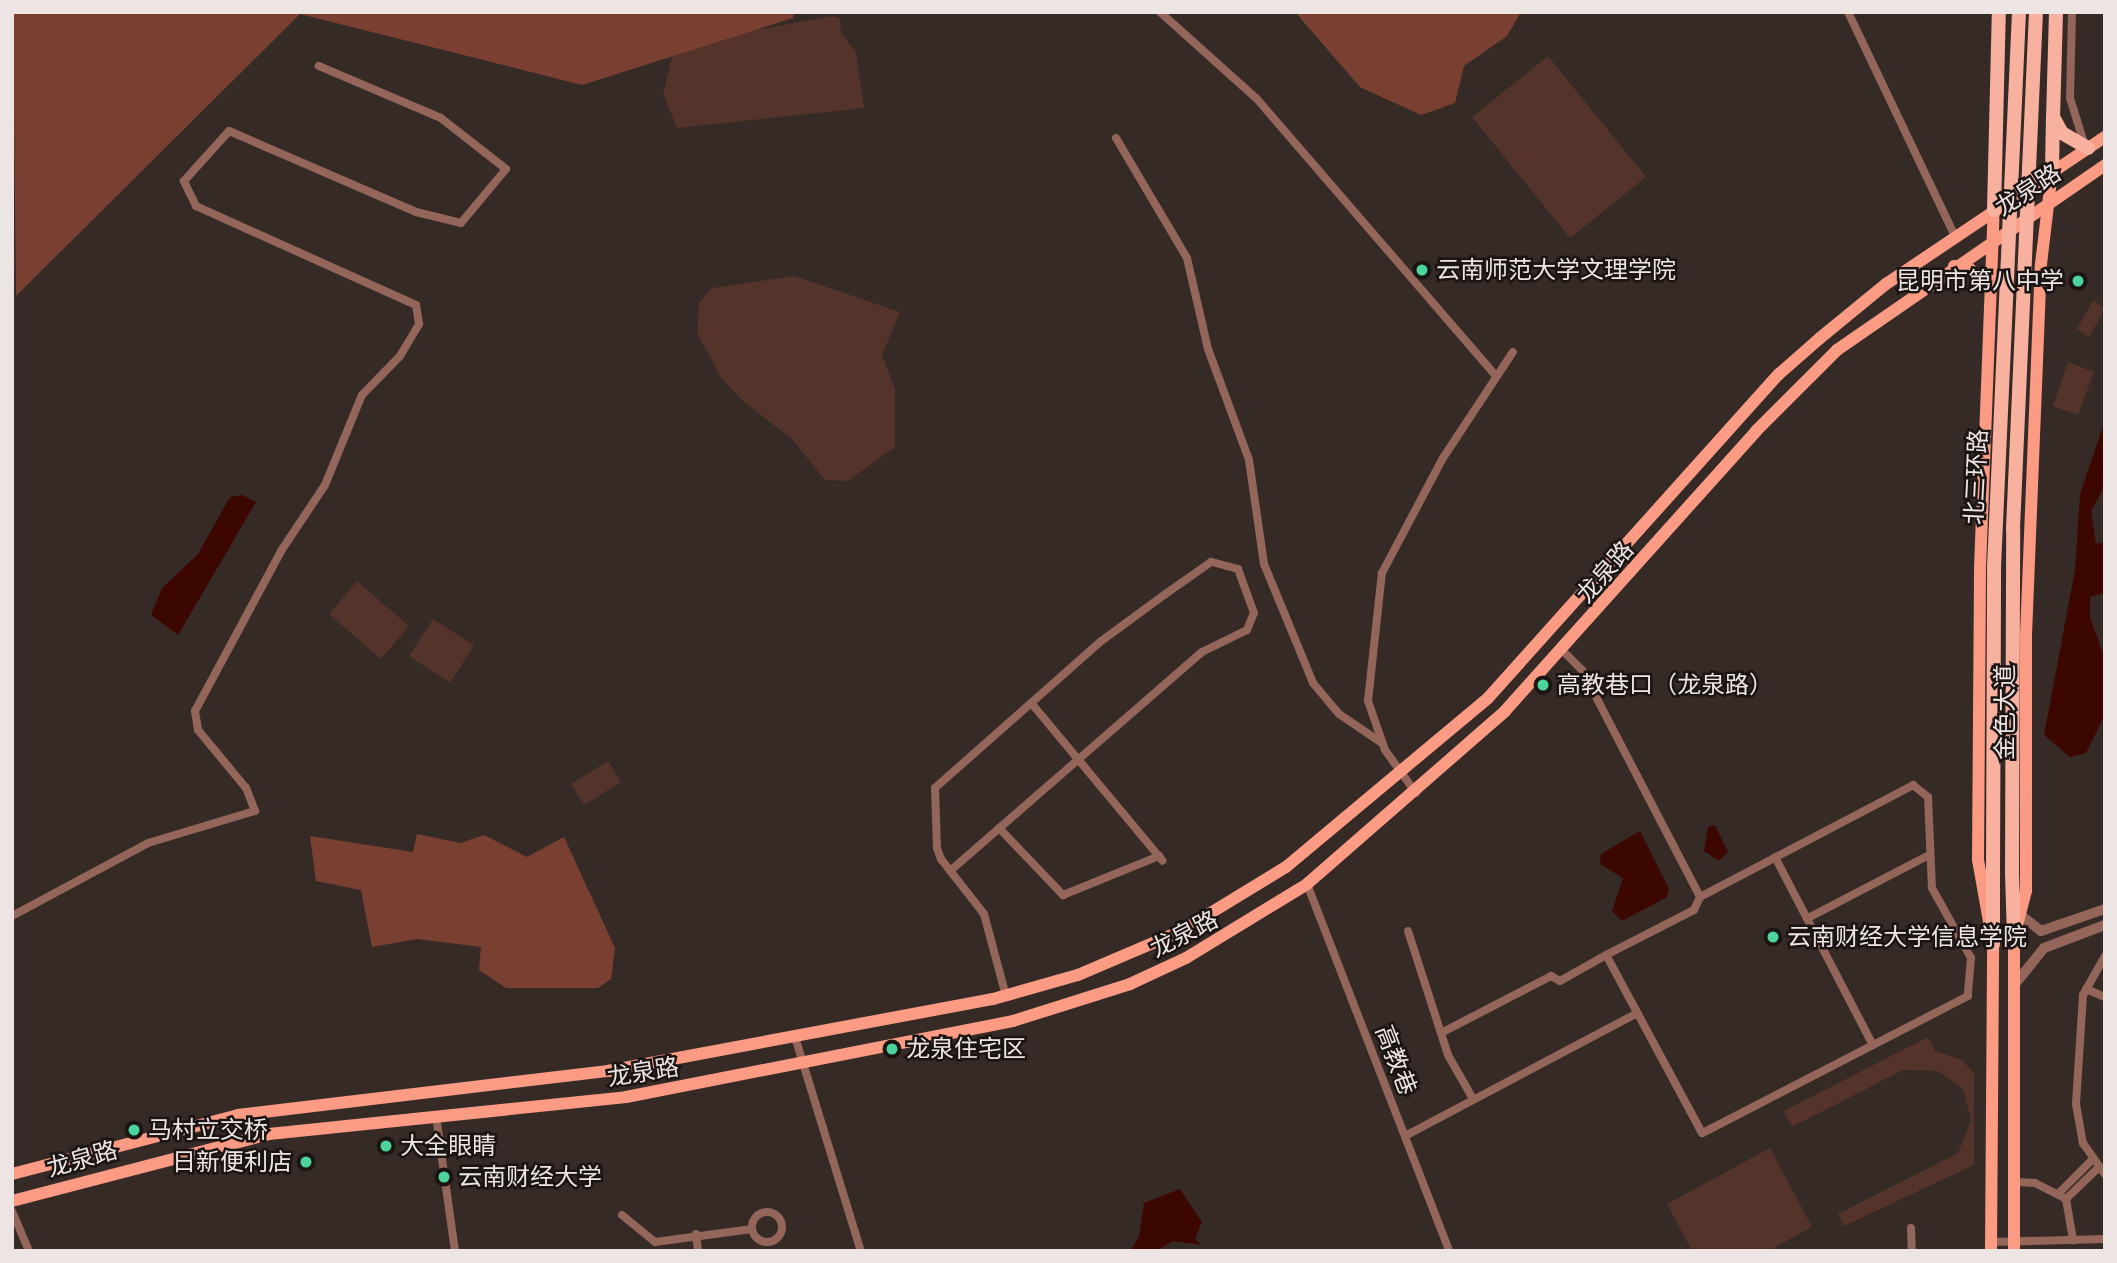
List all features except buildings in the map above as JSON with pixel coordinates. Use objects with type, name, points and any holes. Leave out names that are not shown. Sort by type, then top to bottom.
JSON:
[{"type":"highway","points":[[1994,210],[1999,12]]},
{"type":"highway","name":"北三环路","points":[[1993,944],[1994,567],[2019,12]]},
{"type":"highway","name":"北三环路","points":[[2014,937],[2012,576],[2036,12]]},
{"type":"highway","points":[[2052,172],[2056,12]]},
{"type":"highway","points":[[2053,117],[2062,133],[2088,148]]},
{"type":"main road","name":"龙泉路","points":[[12,1174],[239,1115],[608,1071],[1006,996],[1128,956],[1235,902],[1401,772],[1488,698],[1779,374],[1855,308],[1955,236],[2105,137]]},
{"type":"main road","name":"龙泉路","points":[[12,1201],[218,1143],[436,1116],[626,1097],[1013,1021],[1092,998],[1186,958],[1307,884],[1416,793],[1563,651],[1756,430],[1828,359],[1954,265],[2105,164]]},
{"type":"main road","name":"金色大道","points":[[2014,1246],[2014,937],[2026,891],[2026,635],[2038,340],[2052,172]]},
{"type":"main road","name":"金色大道","points":[[1991,1247],[1993,944],[1978,860],[1989,288],[1994,210]]},
{"type":"main road","points":[[1954,265],[1968,267],[1989,288]]},
{"type":"main road","points":[[1990,338],[2014,323],[2038,340]]},
{"type":"street","points":[[1160,12],[1257,99],[1496,376]]},
{"type":"street","points":[[1848,12],[1955,236]]},
{"type":"street","points":[[2072,12],[2071,108],[2088,148]]},
{"type":"street","points":[[12,916],[148,843],[255,811],[246,788],[198,730],[195,710],[281,551],[325,485],[362,395],[400,356],[419,324],[416,305],[196,206],[184,181],[229,131],[416,212],[461,223],[506,169],[441,118],[319,66]]},
{"type":"street","points":[[1116,138],[1187,258],[1208,349],[1249,460],[1264,564],[1313,683],[1339,714],[1382,743]]},
{"type":"street","points":[[1416,793],[1382,743],[1368,701],[1382,573],[1411,512],[1513,352]]},
{"type":"street","points":[[950,871],[1202,652],[1247,630],[1254,613],[1238,569],[1211,562],[1100,642],[931,796],[937,848],[950,871],[988,923],[1006,996]]},
{"type":"street","points":[[1563,651],[1582,670],[1700,897]]},
{"type":"street","points":[[999,828],[1063,895],[1161,859],[1032,704]]},
{"type":"street","points":[[1441,1033],[1694,910],[1700,897],[1913,785],[1928,797],[1932,888],[1971,958],[1968,996],[1702,1133],[1606,955]]},
{"type":"street","points":[[1808,918],[1929,855]]},
{"type":"street","points":[[1775,857],[1873,1045]]},
{"type":"street","name":"高教巷","points":[[1307,884],[1449,1251]]},
{"type":"street","points":[[2012,898],[2020,917],[2041,931],[2105,909]]},
{"type":"street","points":[[2015,984],[2044,948],[2105,925]]},
{"type":"street","points":[[1408,931],[1441,1033],[1473,1099]]},
{"type":"street","points":[[2105,956],[2086,989],[2076,1104],[2091,1161],[2105,1175]]},
{"type":"street","points":[[2086,989],[2105,997]]},
{"type":"street","points":[[1405,1136],[1637,1013]]},
{"type":"street","points":[[795,1037],[801,1064],[861,1251]]},
{"type":"street","points":[[436,1116],[455,1251]]},
{"type":"street","points":[[2063,1196],[2091,1161]]},
{"type":"street","points":[[2063,1196],[2097,1169]]},
{"type":"street","points":[[2016,1182],[2063,1196]]},
{"type":"street","points":[[2063,1196],[2073,1240]]},
{"type":"street","points":[[12,1211],[29,1251]]},
{"type":"street","points":[[622,1215],[655,1242],[696,1234],[752,1229]]},
{"type":"street","points":[[1911,1228],[1912,1251]]},
{"type":"street","points":[[696,1234],[698,1251]]},
{"type":"street","points":[[1991,1247],[2105,1240]]},
{"type":"shaded area","points":[[13,12],[794,12],[793,18],[582,85],[300,14],[16,296]]},
{"type":"shaded area","points":[[1295,12],[1521,12],[1507,36],[1464,66],[1455,103],[1421,115],[1360,87]]},
{"type":"shaded area","points":[[832,16],[840,18],[841,33],[856,52],[864,108],[677,128],[663,94],[673,54],[686,43]]},
{"type":"shaded area","points":[[1548,56],[1646,177],[1570,238],[1472,117]]},
{"type":"shaded area","points":[[794,276],[900,312],[882,355],[895,389],[895,447],[848,481],[825,480],[792,439],[743,401],[721,378],[697,333],[699,303],[712,288]]},
{"type":"shaded area","points":[[2093,300],[2105,309],[2089,337],[2077,329]]},
{"type":"shaded area","points":[[2068,362],[2094,372],[2078,415],[2053,406]]},
{"type":"shaded area","points":[[2105,420],[2105,486],[2091,511],[2096,544],[2105,542],[2105,593],[2090,597],[2090,617],[2105,659],[2105,715],[2086,753],[2070,757],[2044,735],[2075,570],[2080,494]]},
{"type":"shaded area","points":[[242,495],[256,502],[178,635],[151,615],[162,588],[198,554],[230,497]]},
{"type":"shaded area","points":[[357,581],[409,626],[381,659],[329,614]]},
{"type":"shaded area","points":[[433,619],[474,645],[450,683],[409,656]]},
{"type":"shaded area","points":[[608,761],[621,782],[584,805],[571,784]]},
{"type":"shaded area","points":[[1715,825],[1728,852],[1719,861],[1704,851],[1708,827]]},
{"type":"shaded area","points":[[1640,831],[1669,889],[1667,897],[1622,921],[1612,911],[1623,878],[1600,864],[1601,854]]},
{"type":"shaded area","points":[[417,834],[460,843],[484,835],[527,857],[564,837],[615,948],[611,979],[598,988],[506,988],[479,970],[481,947],[417,939],[372,947],[361,890],[316,881],[310,836],[413,852]]},
{"type":"shaded area","points":[[1928,1037],[1935,1051],[1962,1060],[1974,1073],[1974,1165],[1844,1226],[1838,1214],[1958,1153],[1971,1120],[1963,1089],[1938,1071],[1903,1070],[1792,1127],[1784,1111]]},
{"type":"shaded area","points":[[1770,1148],[1812,1227],[1768,1251],[1692,1251],[1667,1204]]},
{"type":"shaded area","points":[[1180,1189],[1202,1222],[1195,1239],[1202,1245],[1173,1241],[1156,1251],[1130,1251],[1139,1237],[1144,1203]]},
{"type":"place","name":"云南师范大学文理学院","points":[[1422,270]]},
{"type":"place","name":"昆明市第八中学","points":[[2078,281]]},
{"type":"place","name":"高教巷口（龙泉路）","points":[[1543,685]]},
{"type":"place","name":"云南财经大学信息学院","points":[[1773,937]]},
{"type":"place","name":"龙泉住宅区","points":[[892,1049]]},
{"type":"place","name":"马村立交桥","points":[[134,1130]]},
{"type":"place","name":"大全眼睛","points":[[386,1146]]},
{"type":"place","name":"日新便利店","points":[[306,1162]]},
{"type":"place","name":"云南财经大学","points":[[444,1177]]}]
